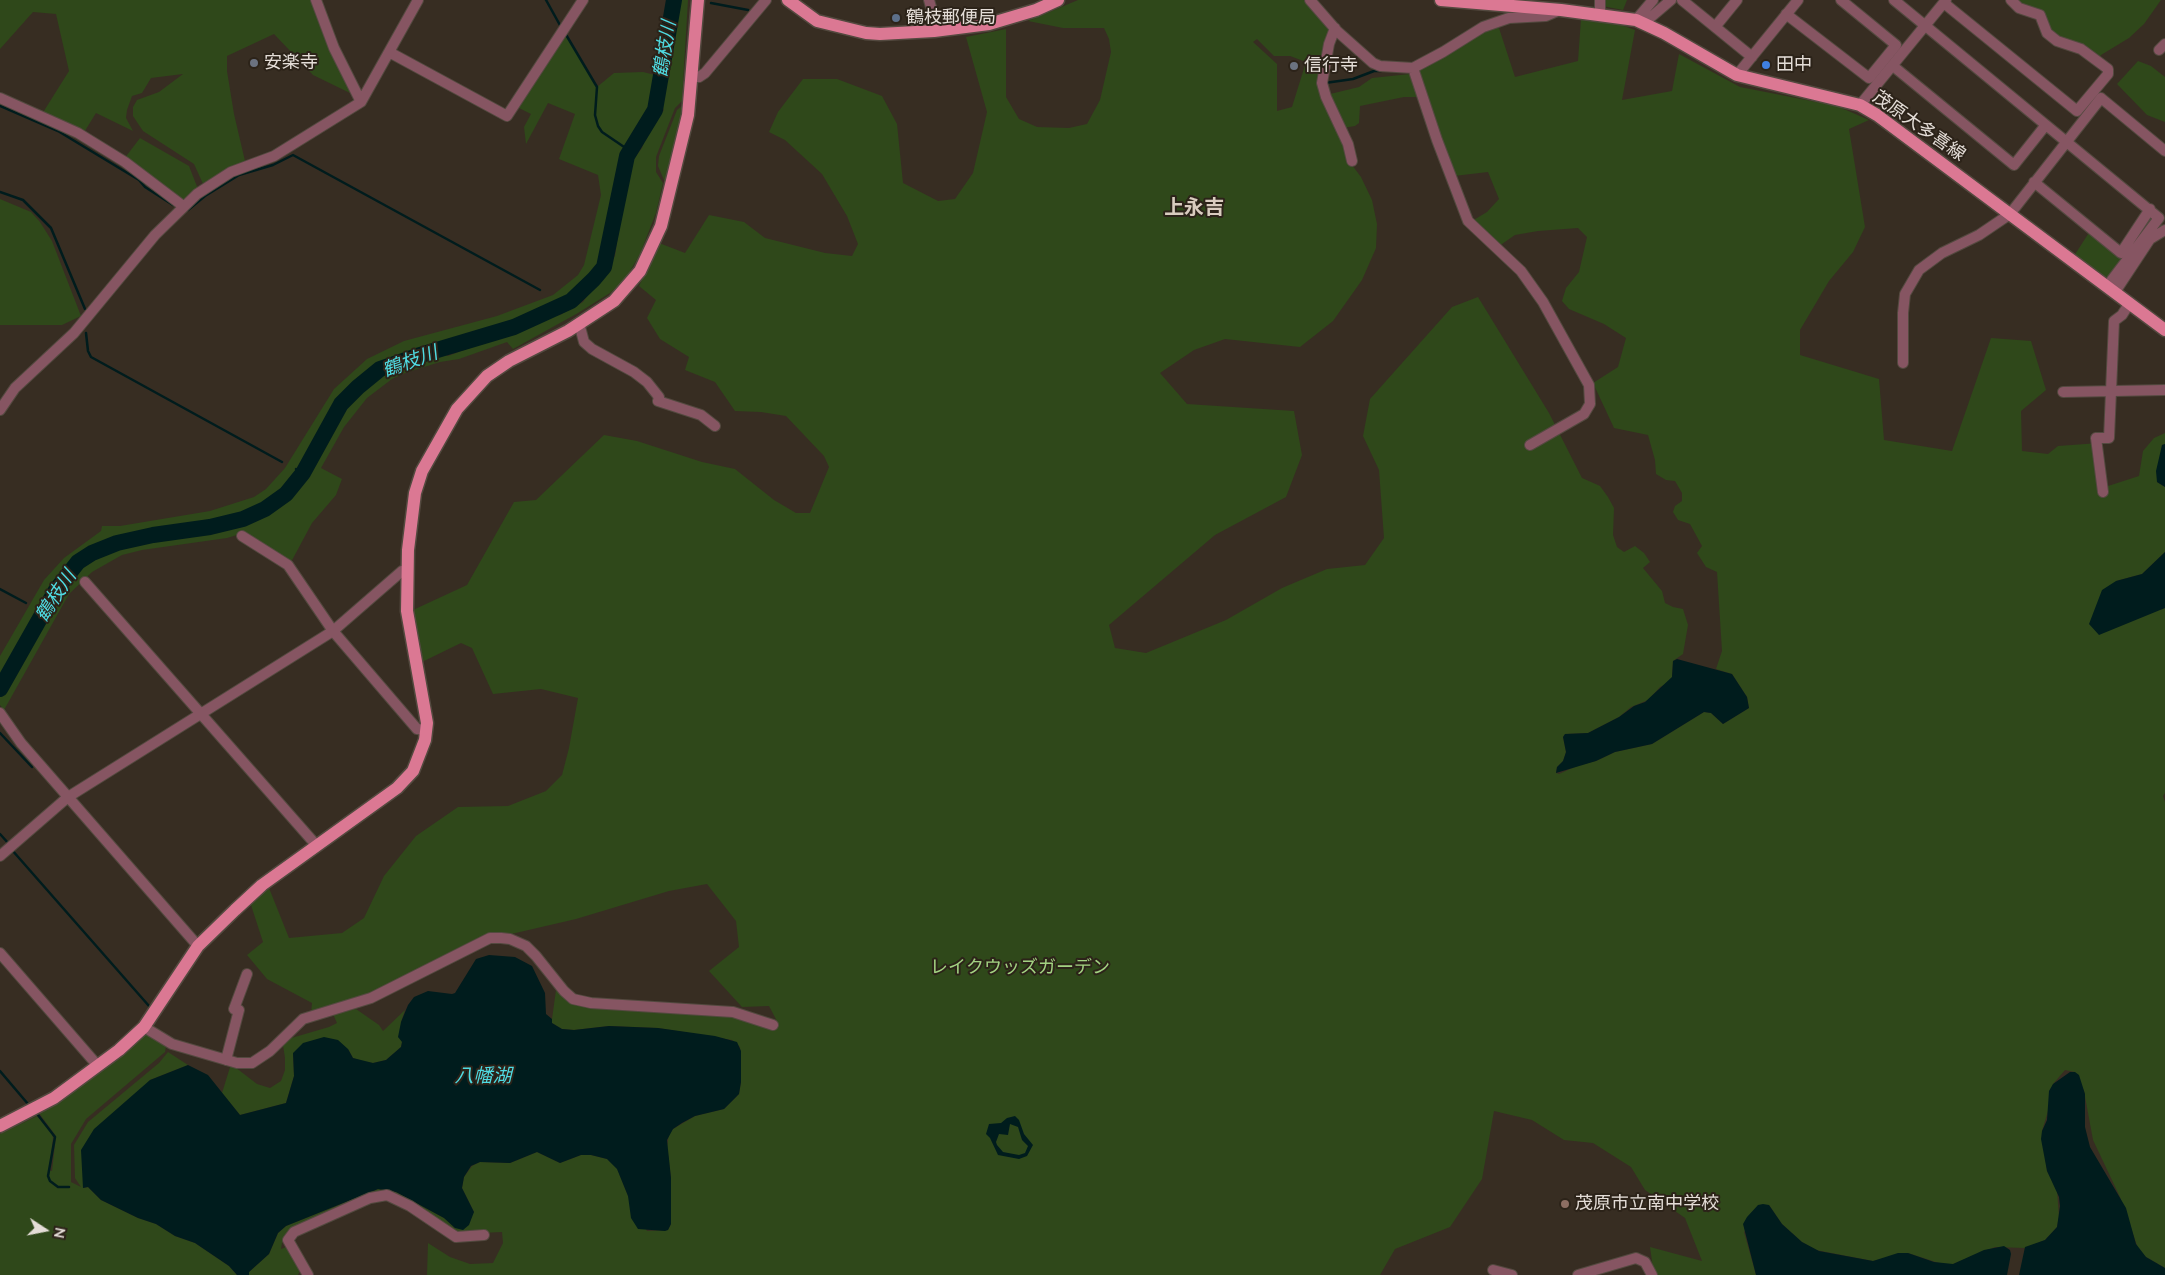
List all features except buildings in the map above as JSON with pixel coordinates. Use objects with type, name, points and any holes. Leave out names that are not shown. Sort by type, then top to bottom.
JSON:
[{"type":"main road","points":[[0,1126],[54,1098],[98,1066],[144,1027],[198,946],[262,885],[402,783],[413,772],[426,740],[421,682],[407,611],[411,518],[422,471],[457,409],[487,376],[509,361],[579,323],[614,301],[640,271],[662,226],[688,115],[698,0]]},
{"type":"main road","points":[[788,0],[817,21],[880,34],[965,28],[1008,20],[1058,0]]},
{"type":"main road","name":"茂原大多喜線","points":[[1441,0],[1501,2],[1600,14],[1640,21],[1737,75],[1860,105],[1877,115],[2165,330]]},
{"type":"street","points":[[316,0],[334,48],[361,102]]},
{"type":"street","points":[[0,410],[15,388],[74,333],[143,249],[183,206],[197,194],[231,172],[274,156],[361,102],[418,0]]},
{"type":"street","points":[[389,52],[507,116],[583,0]]},
{"type":"street","points":[[692,77],[699,77],[705,73],[766,0]]},
{"type":"street","points":[[929,0],[933,14],[934,31]]},
{"type":"street","points":[[1310,0],[1335,28],[1373,63],[1380,66],[1413,68],[1483,27],[1509,18],[1546,16],[1561,10]]},
{"type":"street","points":[[1600,0],[1600,14]]},
{"type":"street","points":[[1640,21],[1653,0]]},
{"type":"street","points":[[1640,21],[1671,0]]},
{"type":"street","points":[[1682,0],[1752,57]]},
{"type":"street","points":[[1715,27],[1737,0]]},
{"type":"street","points":[[1737,75],[1798,0]]},
{"type":"street","points":[[1786,14],[1869,78],[1896,45],[1841,0]]},
{"type":"street","points":[[1894,0],[2067,144],[2150,209],[2158,218],[2111,289]]},
{"type":"street","points":[[1860,105],[1945,1],[2077,111],[2108,74],[2108,69],[2082,50],[2057,41],[2048,33],[2040,15],[2019,8],[2011,0]]},
{"type":"street","points":[[1335,28],[1328,44],[1322,83],[1326,97],[1348,144],[1352,161]]},
{"type":"street","points":[[1893,66],[2014,165],[2045,126]]},
{"type":"street","points":[[1413,68],[1437,140],[1468,221],[1521,271],[1543,302],[1588,385],[1590,404],[1584,414],[1530,445]]},
{"type":"street","points":[[0,98],[78,133],[125,162],[183,206]]},
{"type":"street","points":[[1903,363],[1905,294],[1919,270],[1942,253],[1979,235],[2010,214],[2034,182],[2067,144],[2101,98],[2165,151]]},
{"type":"street","points":[[2034,182],[2121,252],[2150,209]]},
{"type":"street","points":[[2111,289],[2150,239],[2165,230]]},
{"type":"street","points":[[2103,492],[2096,438],[2109,438],[2114,321],[2130,304]]},
{"type":"street","points":[[579,323],[584,342],[647,382],[659,397],[658,401],[701,415],[715,426]]},
{"type":"street","points":[[2063,392],[2165,390]]},
{"type":"street","points":[[242,536],[288,565],[332,631],[417,729],[426,730]]},
{"type":"street","points":[[0,856],[68,797],[332,631],[402,571],[408,571]]},
{"type":"street","points":[[85,582],[317,846]]},
{"type":"street","points":[[1,714],[21,743],[198,946]]},
{"type":"street","points":[[144,1027],[172,1044],[237,1063],[252,1063],[270,1051],[303,1019],[371,998],[490,938],[510,939],[526,946],[572,999],[591,1004],[733,1012],[773,1024]]},
{"type":"street","points":[[0,954],[98,1066]]},
{"type":"street","points":[[226,1060],[239,1010],[234,1009],[239,991],[247,974]]},
{"type":"street","points":[[308,1275],[288,1240],[294,1232],[370,1198],[386,1195],[410,1206],[456,1237],[484,1235]]},
{"type":"street","points":[[1578,1275],[1636,1258],[1645,1262],[1652,1275]]},
{"type":"street","points":[[1494,1270],[1512,1275]]},
{"type":"green space","points":[[0,0],[314,0],[352,93],[313,75],[274,34],[227,56],[227,71],[234,114],[245,161],[204,186],[194,164],[143,131],[133,116],[133,107],[137,100],[159,92],[183,74],[151,78],[142,93],[132,96],[126,118],[133,131],[96,113],[83,134],[42,114],[69,71],[56,14],[33,12],[0,49]]},
{"type":"green space","points":[[677,0],[688,0],[682,101],[675,108],[656,157],[656,172],[663,183],[656,213],[640,254],[625,280],[610,293],[578,313],[513,349],[507,342],[459,359],[440,362],[405,373],[392,379],[367,398],[344,427],[321,468],[342,479],[336,495],[312,523],[290,564],[246,537],[247,532],[227,538],[142,550],[122,555],[92,572],[69,594],[4,710],[0,705],[0,694],[63,585],[78,569],[109,550],[128,544],[156,538],[227,529],[263,514],[275,506],[301,481],[314,460],[337,414],[353,394],[369,381],[399,364],[438,352],[448,356],[549,317],[560,315],[583,302],[615,256],[621,215],[620,207],[629,165],[642,148],[649,128],[664,110],[660,105]]},
{"type":"green space","name":"レイクウッズガーデン","points":[[1078,0],[1304,0],[1332,28],[1320,83],[1352,165],[1361,177],[1372,200],[1377,224],[1376,248],[1362,280],[1333,321],[1300,347],[1225,339],[1194,350],[1160,373],[1187,404],[1294,411],[1302,455],[1286,497],[1215,535],[1109,625],[1115,648],[1146,653],[1226,620],[1282,588],[1327,569],[1365,565],[1384,538],[1379,470],[1363,436],[1370,399],[1452,307],[1478,297],[1549,413],[1582,478],[1600,486],[1608,497],[1614,508],[1613,535],[1617,547],[1624,552],[1635,546],[1644,553],[1650,562],[1643,568],[1662,591],[1665,603],[1683,609],[1688,625],[1683,654],[1673,661],[1672,677],[1668,683],[1660,687],[1648,700],[1631,707],[1619,717],[1588,733],[1565,734],[1563,737],[1566,752],[1563,761],[1557,767],[1556,773],[1559,774],[1579,765],[1596,761],[1615,752],[1652,744],[1704,712],[1711,713],[1723,724],[1749,708],[1747,697],[1732,674],[1716,669],[1722,651],[1717,572],[1706,567],[1697,553],[1702,546],[1690,524],[1678,520],[1673,512],[1675,506],[1682,501],[1682,493],[1675,481],[1666,480],[1656,474],[1655,460],[1648,435],[1614,428],[1593,383],[1618,367],[1626,338],[1604,324],[1569,309],[1562,301],[1566,288],[1579,272],[1587,237],[1578,228],[1538,231],[1515,235],[1499,246],[1472,221],[1487,212],[1499,199],[1488,172],[1454,176],[1418,74],[1420,67],[1469,38],[1498,25],[1515,77],[1578,61],[1581,19],[1616,23],[1635,30],[1622,100],[1672,91],[1679,54],[1740,87],[1837,106],[1869,120],[1849,129],[1865,227],[1853,252],[1829,281],[1800,330],[1800,355],[1879,379],[1884,440],[1952,451],[1991,338],[2031,341],[2046,390],[2021,411],[2022,451],[2048,454],[2058,446],[2099,443],[2105,487],[2139,476],[2143,451],[2154,438],[2165,433],[2165,444],[2162,445],[2157,482],[2165,487],[2165,552],[2142,574],[2116,581],[2160,610],[2165,608],[2165,793],[2163,796],[2165,802],[2165,1268],[2139,1251],[2120,1197],[2093,1140],[2084,1091],[2075,1072],[2065,1070],[2053,1084],[2042,1131],[2047,1171],[2057,1190],[2059,1217],[2057,1227],[2045,1240],[2026,1248],[1995,1247],[1953,1264],[1942,1264],[1908,1253],[1873,1261],[1816,1250],[1802,1242],[1782,1224],[1769,1205],[1744,1232],[1756,1275],[1654,1275],[1650,1247],[1702,1261],[1685,1218],[1645,1190],[1631,1167],[1593,1143],[1564,1140],[1532,1120],[1494,1111],[1482,1179],[1450,1227],[1395,1249],[1380,1275],[427,1275],[428,1243],[450,1257],[470,1264],[493,1263],[503,1243],[502,1232],[457,1234],[388,1193],[294,1229],[282,1243],[281,1249],[289,1246],[301,1269],[298,1275],[249,1275],[249,1272],[269,1254],[278,1233],[286,1226],[378,1189],[396,1192],[444,1218],[455,1228],[474,1212],[462,1188],[464,1177],[472,1166],[480,1162],[510,1163],[537,1152],[560,1163],[581,1155],[591,1155],[607,1159],[617,1168],[628,1196],[647,1231],[668,1230],[671,1224],[671,1178],[667,1147],[669,1134],[673,1129],[695,1116],[724,1109],[739,1094],[741,1082],[740,1047],[732,1040],[658,1028],[609,1026],[574,1030],[562,1029],[552,1023],[552,1019],[556,990],[571,1002],[736,1016],[748,1021],[778,1023],[769,1006],[742,1007],[709,971],[739,947],[736,921],[707,884],[669,891],[576,919],[507,935],[360,998],[311,1013],[312,1003],[267,979],[247,955],[263,942],[250,902],[269,888],[289,938],[342,933],[364,918],[384,876],[416,836],[458,807],[508,806],[546,791],[562,775],[578,698],[541,689],[493,694],[472,648],[461,643],[422,662],[413,610],[467,585],[514,502],[536,500],[604,435],[637,441],[702,462],[735,469],[774,500],[796,513],[810,513],[829,467],[824,456],[786,416],[761,412],[735,411],[715,382],[685,370],[689,357],[660,339],[647,318],[656,300],[639,286],[659,243],[685,253],[709,215],[744,222],[765,238],[825,253],[852,256],[858,244],[847,216],[822,174],[785,140],[769,132],[778,112],[803,79],[837,79],[882,96],[897,124],[903,183],[938,201],[955,199],[973,173],[987,112],[966,37],[1006,29],[1006,97],[1019,119],[1037,127],[1069,128],[1087,124],[1100,100],[1111,52],[1109,39],[1104,28],[1063,28],[1028,21]],"holes":[[[1257,39],[1274,56],[1290,56],[1306,62],[1292,107],[1277,111],[1277,64],[1253,42]]]},
{"type":"green space","points":[[1601,0],[1627,0],[1623,10],[1602,6]]},
{"type":"green space","points":[[2014,0],[2161,0],[2144,24],[2129,38],[2099,58],[2059,41],[2049,31],[2046,21],[2021,7]]},
{"type":"green space","points":[[565,33],[597,87],[614,73],[643,72],[659,76],[653,109],[624,157],[618,173],[614,212],[602,266],[593,278],[564,302],[539,314],[409,355],[381,368],[350,392],[338,407],[299,474],[286,490],[267,505],[236,520],[117,541],[95,551],[73,567],[55,589],[0,683],[0,656],[44,580],[64,558],[101,531],[102,526],[120,526],[210,511],[254,497],[266,489],[285,468],[334,389],[367,359],[404,341],[497,316],[553,295],[578,275],[584,265],[601,195],[598,175],[559,159],[575,114],[548,103],[526,144],[524,127],[531,114],[517,107]]},
{"type":"green space","points":[[2138,61],[2151,66],[2165,77],[2165,122],[2147,115],[2117,84]]},
{"type":"green space","points":[[1410,74],[1414,77],[1420,97],[1404,97],[1360,106],[1359,123],[1355,126],[1343,128],[1326,95],[1359,87],[1372,78]]},
{"type":"green space","points":[[684,104],[668,180],[664,180],[658,166],[659,156],[677,110]]},
{"type":"green space","points":[[140,138],[189,166],[198,189],[182,201],[124,159]]},
{"type":"green space","points":[[0,199],[31,212],[40,222],[52,241],[81,316],[62,325],[0,325]]},
{"type":"green space","points":[[2090,231],[2123,258],[2110,276],[2103,278],[2074,256]]},
{"type":"green space","points":[[356,1009],[379,1025],[383,1031],[405,1010],[401,1022],[401,1047],[386,1060],[373,1063],[364,1062],[353,1058],[348,1049],[293,1053],[294,1076],[286,1103],[240,1115],[222,1093],[231,1064],[257,1084],[270,1088],[281,1081],[285,1070],[283,1045],[288,1039],[329,1027],[337,1023],[333,1014]]},
{"type":"green space","points":[[145,1034],[164,1042],[166,1046],[165,1052],[86,1119],[71,1144],[71,1182],[81,1187],[75,1178],[74,1145],[88,1122],[159,1063],[168,1052],[188,1065],[150,1080],[83,1188],[88,1187],[101,1200],[138,1218],[156,1224],[175,1236],[195,1243],[229,1266],[237,1275],[0,1275],[0,1134],[37,1116],[52,1134],[49,1170],[52,1171],[56,1136],[39,1113],[79,1087]]},
{"type":"water","points":[[2165,444],[2165,487],[2157,482],[2156,471],[2162,445]]},
{"type":"water","points":[[2165,552],[2165,608],[2099,635],[2089,624],[2102,590],[2116,581],[2142,574]]},
{"type":"water","points":[[1677,659],[1732,674],[1747,697],[1749,708],[1723,724],[1711,713],[1704,712],[1652,744],[1615,752],[1596,761],[1556,773],[1557,767],[1563,761],[1566,752],[1563,737],[1565,734],[1588,733],[1619,717],[1634,706],[1645,702],[1672,677],[1673,661]]},
{"type":"water","name":"八幡湖","points":[[489,955],[515,957],[532,966],[545,993],[546,1014],[552,1019],[552,1023],[562,1029],[574,1030],[609,1026],[658,1028],[715,1036],[737,1042],[741,1051],[739,1094],[724,1109],[695,1116],[682,1123],[673,1129],[667,1140],[671,1178],[671,1224],[668,1230],[638,1229],[631,1218],[628,1196],[617,1169],[607,1159],[591,1155],[581,1155],[560,1163],[537,1152],[510,1163],[480,1162],[471,1166],[464,1177],[462,1188],[474,1212],[469,1225],[463,1230],[455,1228],[444,1218],[396,1192],[378,1189],[286,1226],[278,1233],[269,1254],[249,1272],[249,1275],[237,1275],[229,1266],[195,1243],[175,1236],[156,1224],[138,1218],[101,1200],[88,1187],[83,1188],[81,1150],[94,1129],[150,1080],[188,1065],[208,1075],[240,1115],[286,1103],[294,1076],[293,1053],[303,1043],[324,1037],[338,1040],[348,1049],[353,1058],[373,1063],[386,1060],[401,1047],[402,1042],[398,1037],[401,1022],[408,1005],[414,997],[428,991],[455,993],[476,959]]},
{"type":"water","points":[[2070,1072],[2075,1072],[2079,1075],[2085,1094],[2085,1127],[2090,1147],[2126,1208],[2136,1244],[2146,1257],[2165,1268],[2165,1275],[2019,1275],[2025,1247],[2045,1240],[2057,1227],[2060,1206],[2059,1197],[2047,1171],[2041,1139],[2047,1120],[2049,1091],[2053,1084]]},
{"type":"water","points":[[1015,1116],[1019,1120],[1024,1134],[1033,1145],[1027,1156],[1019,1159],[998,1155],[986,1134],[989,1124],[1001,1123],[1007,1118]],"holes":[[[1010,1124],[1018,1127],[1022,1140],[1028,1146],[1025,1153],[1019,1155],[1003,1152],[996,1142],[999,1134],[1008,1135]]]},
{"type":"water","points":[[1758,1205],[1769,1205],[1782,1224],[1802,1242],[1819,1251],[1873,1261],[1898,1253],[1908,1253],[1934,1262],[1953,1264],[1984,1250],[2004,1246],[2010,1250],[2011,1254],[2007,1275],[1756,1275],[1743,1224]]},
{"type":"waterway","points":[[546,0],[561,27]]},
{"type":"waterway","name":"鶴枝川","points":[[0,689],[56,590],[78,562],[92,553],[117,543],[153,535],[210,527],[243,519],[265,509],[286,494],[303,473],[341,404],[380,369],[514,327],[571,301],[594,279],[604,267],[627,156],[655,110],[674,0]]},
{"type":"waterway","points":[[711,3],[748,10]]},
{"type":"waterway","points":[[565,33],[597,87],[595,115],[598,126],[602,132],[630,151]]},
{"type":"waterway","points":[[1325,83],[1353,79],[1374,71],[1381,71]]},
{"type":"waterway","points":[[0,106],[58,131],[139,180],[145,187],[173,205]]},
{"type":"waterway","points":[[188,210],[205,196],[239,175],[273,165],[293,155],[540,290]]},
{"type":"waterway","points":[[0,192],[23,200],[51,228],[85,309]]},
{"type":"waterway","points":[[86,333],[88,351],[91,357],[282,462]]},
{"type":"waterway","name":"鶴枝川","points":[[296,469],[303,473]]},
{"type":"waterway","points":[[0,589],[26,603]]},
{"type":"waterway","name":"鶴枝川","points":[[38,609],[43,613]]},
{"type":"waterway","points":[[0,733],[32,767]]},
{"type":"waterway","points":[[0,834],[9,844]]},
{"type":"waterway","points":[[12,850],[149,1006]]},
{"type":"waterway","points":[[0,1071],[28,1104]]},
{"type":"waterway","points":[[38,1115],[55,1137],[48,1176],[50,1181],[58,1187],[69,1187]]},
{"type":"place","name":"鶴枝郵便局","points":[[896,18]]},
{"type":"place","name":"安楽寺","points":[[254,63]]},
{"type":"place","name":"田中","points":[[1766,65]]},
{"type":"place","name":"信行寺","points":[[1294,66]]},
{"type":"place","name":"茂原市立南中学校","points":[[1565,1204]]},
{"type":"district","name":"上永吉","points":[[1194,208]]}]
